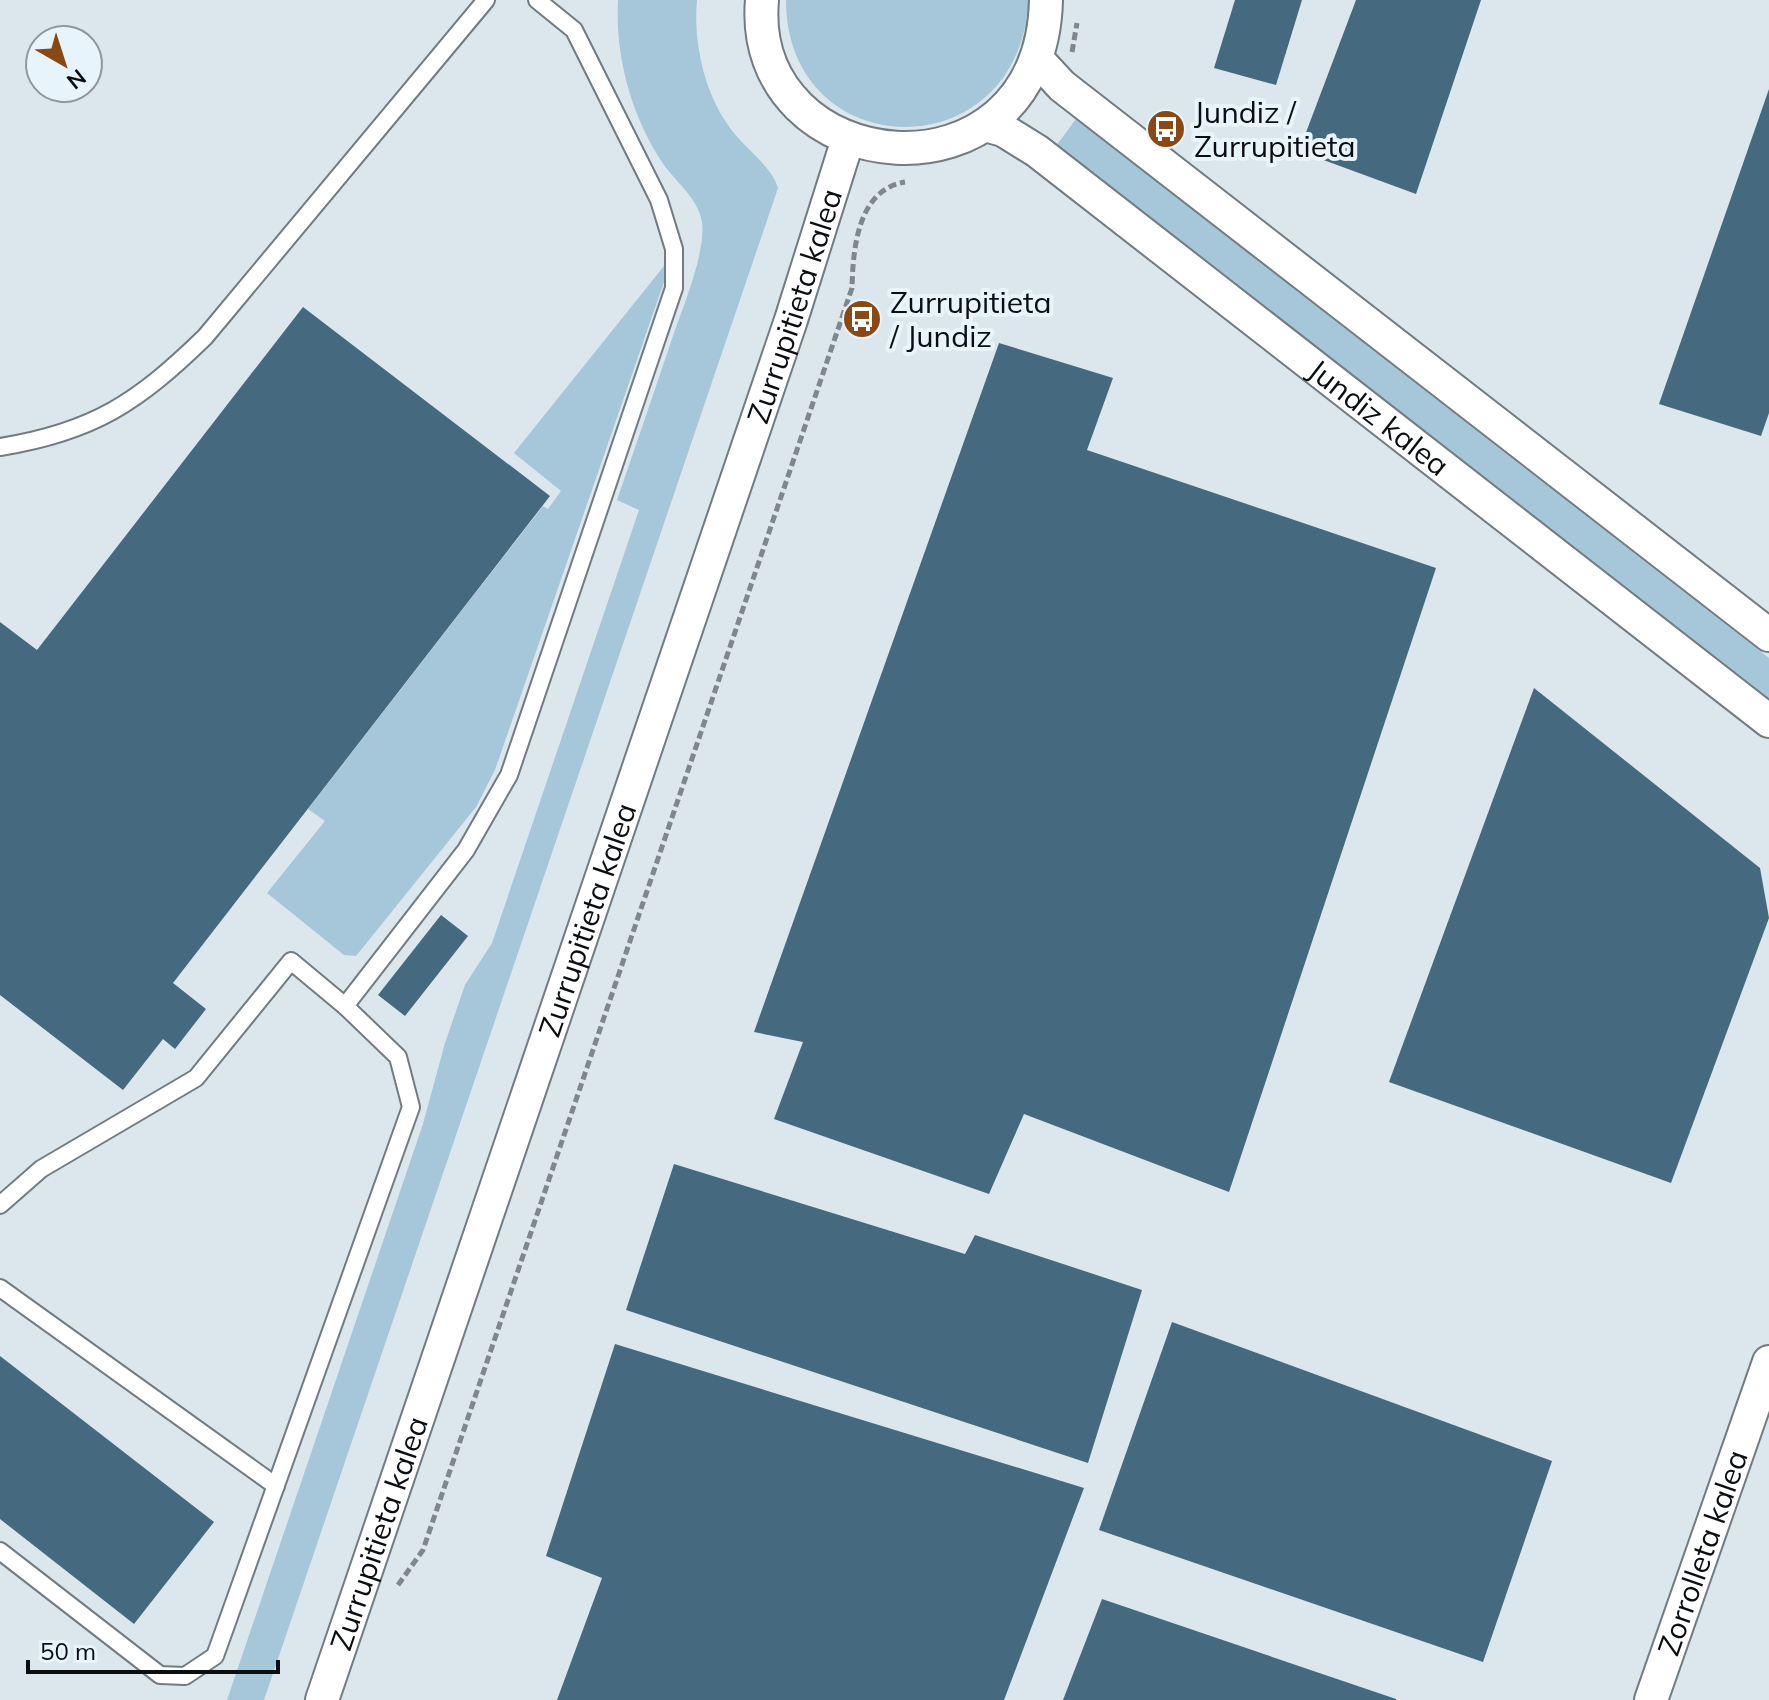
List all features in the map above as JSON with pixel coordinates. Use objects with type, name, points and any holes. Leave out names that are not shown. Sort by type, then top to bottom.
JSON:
[{"type":"street","points":[[762,0],[765,44],[777,74],[795,101],[819,123],[848,139],[882,149],[918,149],[952,141],[985,125],[1015,96],[1037,59],[1045,27],[1046,0]]},
{"type":"street","points":[[1037,59],[1062,86],[1769,635]]},
{"type":"street","name":"Jundiz kalea","points":[[985,125],[1003,130],[1037,151],[1769,721]]},
{"type":"street","name":"Zurrupitieta kalea","points":[[322,1700],[786,335],[848,139]]},
{"type":"street","name":"Zorrolleta kalea","points":[[1651,1700],[1769,1362]]},
{"type":"lane","points":[[0,447],[46,440],[99,420],[135,400],[167,374],[205,337],[486,0]]},
{"type":"lane","points":[[345,1006],[466,850],[509,775],[674,288],[674,249],[659,200],[574,30],[537,0]]},
{"type":"lane","points":[[0,1205],[41,1169],[196,1078],[291,961],[345,1006],[398,1057],[411,1107],[215,1656],[185,1676],[160,1675],[0,1551]]},
{"type":"lane","points":[[0,1288],[276,1486]]},
{"type":"path","points":[[1062,86],[1077,34],[1077,11]]},
{"type":"path","points":[[397,1587],[423,1550],[464,1430],[852,288],[853,252],[866,210],[880,193],[900,183],[912,182]]},
{"type":"shaded area","points":[[618,0],[697,0],[699,49],[712,97],[728,125],[769,171],[778,188],[264,1700],[227,1700],[423,1124],[465,985],[492,943],[639,510],[617,500],[698,262],[702,234],[700,213],[651,144],[634,105],[622,63]]},
{"type":"shaded area","points":[[786,0],[1028,0],[1028,7],[1013,61],[984,99],[945,121],[901,127],[859,118],[822,93],[796,54]]},
{"type":"shaded area","points":[[1076,119],[1769,658],[1769,701],[1056,146]]},
{"type":"shaded area","points":[[664,266],[664,282],[495,770],[476,807],[356,956],[344,955],[267,893],[325,821],[308,809],[543,506],[548,509],[561,491],[514,453]]},
{"type":"building","points":[[1235,0],[1302,0],[1276,85],[1214,68]]},
{"type":"building","points":[[1356,0],[1481,0],[1416,194],[1299,151]]},
{"type":"building","points":[[1769,89],[1769,413],[1761,436],[1659,404]]},
{"type":"building","points":[[303,307],[550,496],[173,983],[206,1009],[175,1049],[163,1039],[123,1090],[0,995],[0,622],[37,650]]},
{"type":"building","points":[[999,343],[1113,378],[1087,450],[1436,568],[1229,1192],[1024,1114],[989,1194],[774,1119],[803,1042],[754,1032]]},
{"type":"building","points":[[1534,688],[1760,868],[1769,918],[1671,1183],[1389,1082]]},
{"type":"building","points":[[441,915],[468,936],[405,1016],[378,995]]},
{"type":"building","points":[[674,1164],[965,1254],[975,1235],[1142,1290],[1088,1463],[626,1310]]},
{"type":"building","points":[[1172,1322],[1552,1461],[1483,1662],[1099,1530]]},
{"type":"building","points":[[615,1344],[1084,1488],[1004,1700],[557,1700],[602,1578],[546,1556]]},
{"type":"building","points":[[0,1356],[214,1522],[134,1624],[0,1519]]},
{"type":"building","points":[[1102,1599],[1396,1699],[1396,1700],[1063,1700]]},
{"type":"place","name":"Jundiz / Zurrupitieta","points":[[1166,129]]},
{"type":"place","name":"Zurrupitieta / Jundiz","points":[[862,319]]}]
